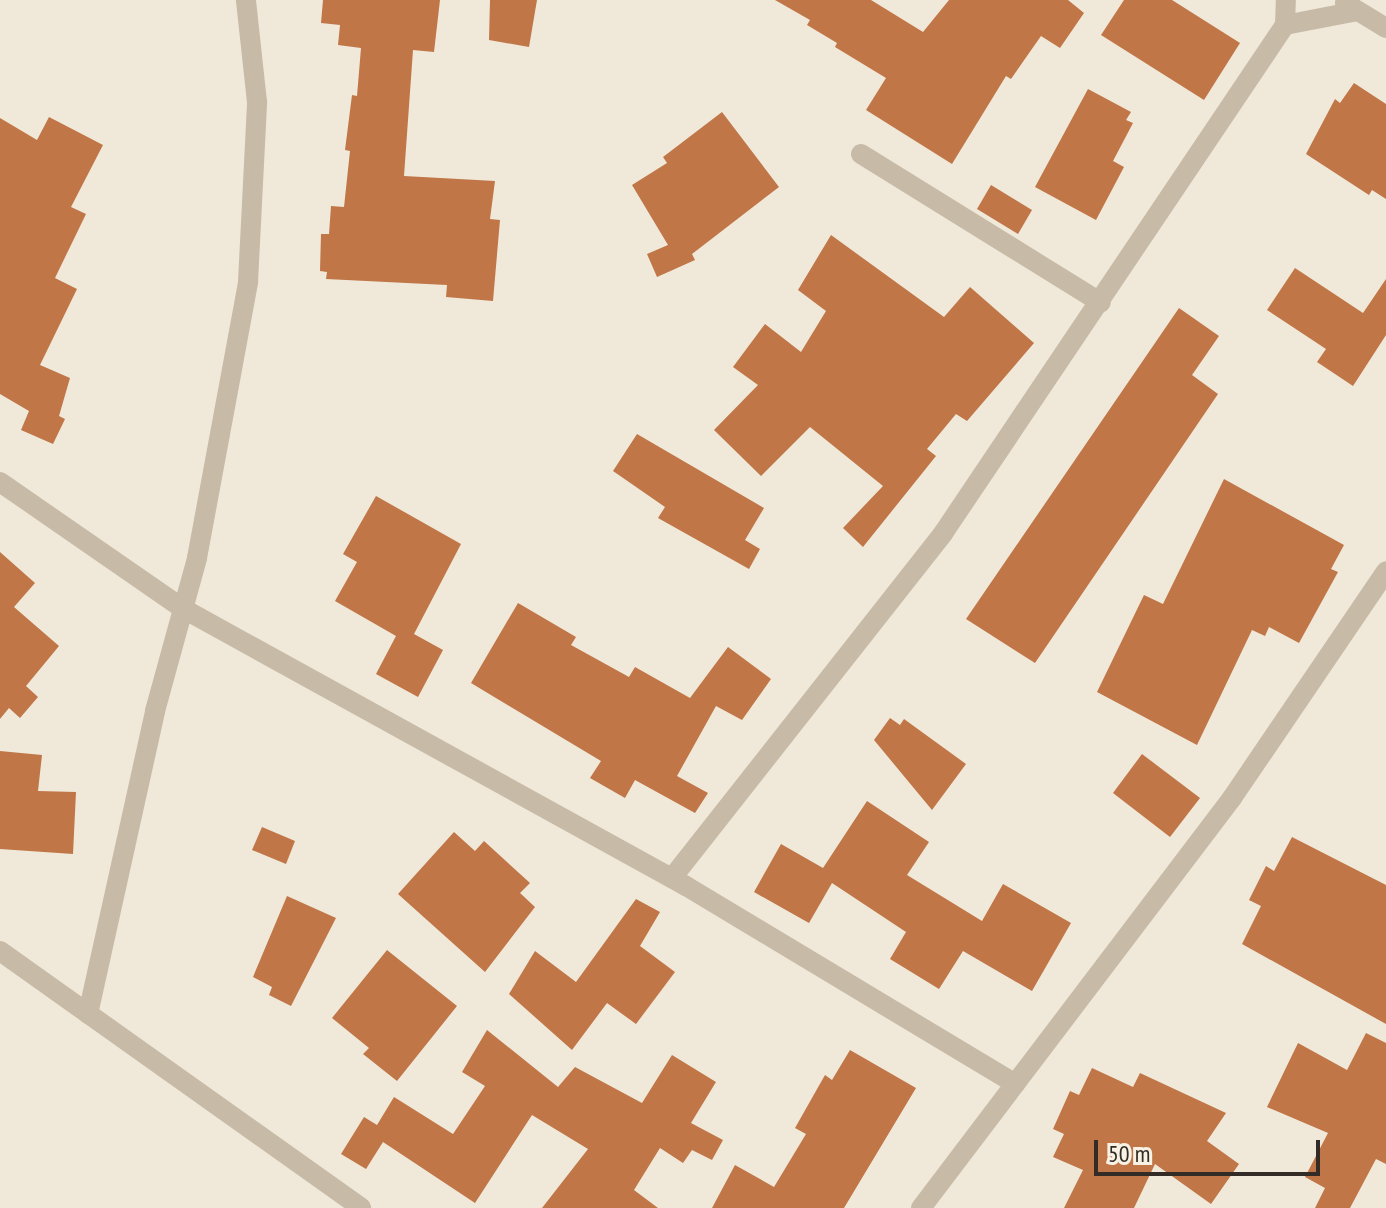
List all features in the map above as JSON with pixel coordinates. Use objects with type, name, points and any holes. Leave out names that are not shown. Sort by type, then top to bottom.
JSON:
[{"type":"street","points":[[88,1014],[215,468],[248,282],[257,102],[246,0]]},
{"type":"street","points":[[672,878],[944,532],[1101,303],[1285,25],[1286,0]]},
{"type":"street","points":[[1285,25],[1349,5],[1386,28]]},
{"type":"street","points":[[861,154],[1101,303]]},
{"type":"street","points":[[0,482],[182,608],[672,878],[1015,1084]]},
{"type":"street","points":[[921,1208],[1232,798],[1386,571]]},
{"type":"street","points":[[0,951],[361,1208]]},
{"type":"building","points":[[323,0],[440,0],[434,52],[413,50],[404,176],[495,181],[490,219],[500,220],[493,301],[446,297],[447,285],[326,279],[327,272],[320,271],[321,234],[329,234],[331,206],[344,207],[350,151],[345,150],[352,95],[357,96],[361,48],[338,45],[340,25],[321,23]]},
{"type":"building","points":[[490,0],[537,0],[529,47],[489,40]]},
{"type":"building","points":[[775,0],[871,0],[923,32],[949,0],[1068,0],[1084,13],[1060,48],[1041,36],[1011,79],[1006,76],[952,164],[866,110],[886,78],[835,47],[837,43],[807,25],[810,20]]},
{"type":"building","points":[[1124,0],[1172,0],[1240,43],[1204,100],[1101,35]]},
{"type":"building","points":[[1354,83],[1386,104],[1386,199],[1372,190],[1369,195],[1306,154],[1335,99],[1340,103]]},
{"type":"building","points":[[1088,89],[1131,112],[1126,120],[1133,123],[1113,161],[1124,167],[1096,220],[1035,187]]},
{"type":"building","points":[[722,112],[779,187],[692,254],[695,260],[657,277],[647,254],[668,245],[632,185],[667,163],[663,157]]},
{"type":"building","points":[[49,117],[103,145],[71,207],[86,214],[55,278],[77,289],[40,365],[70,378],[59,416],[65,419],[53,444],[21,430],[29,411],[0,394],[0,118],[37,140]]},
{"type":"building","points":[[991,185],[1032,210],[1018,234],[977,209]]},
{"type":"building","points":[[831,235],[944,317],[970,287],[1034,343],[967,421],[956,414],[927,449],[936,456],[863,547],[843,528],[883,486],[810,427],[761,476],[714,430],[758,385],[733,367],[765,324],[801,352],[826,311],[798,290]]},
{"type":"building","points":[[1295,268],[1363,313],[1386,279],[1386,335],[1353,386],[1317,362],[1326,349],[1267,310]]},
{"type":"building","points":[[1179,308],[1219,336],[1192,375],[1218,394],[1035,663],[966,619]]},
{"type":"building","points":[[637,434],[764,508],[745,540],[760,549],[749,569],[658,518],[665,507],[613,471]]},
{"type":"building","points":[[1224,479],[1344,545],[1331,569],[1338,572],[1299,643],[1269,627],[1265,636],[1252,630],[1197,745],[1097,692],[1144,595],[1163,604]]},
{"type":"building","points":[[376,496],[461,544],[414,634],[443,650],[418,697],[376,674],[396,636],[335,601],[357,562],[343,554]]},
{"type":"building","points":[[0,552],[35,583],[14,607],[59,646],[26,686],[38,697],[20,718],[9,708],[0,719]]},
{"type":"building","points":[[518,603],[576,637],[571,645],[629,677],[635,667],[690,698],[728,647],[771,679],[742,720],[716,706],[677,776],[708,793],[695,813],[635,780],[625,798],[590,778],[601,761],[471,683]]},
{"type":"building","points":[[890,718],[900,725],[904,719],[966,764],[932,810],[874,740]]},
{"type":"building","points":[[0,751],[42,755],[38,791],[76,792],[73,854],[0,849]]},
{"type":"building","points":[[1142,754],[1200,798],[1170,837],[1113,793]]},
{"type":"building","points":[[867,801],[929,842],[907,875],[982,921],[1003,884],[1071,923],[1032,991],[963,951],[939,989],[890,959],[906,932],[832,883],[809,923],[754,892],[781,844],[823,868]]},
{"type":"building","points":[[262,827],[295,841],[286,864],[252,850]]},
{"type":"building","points":[[454,832],[475,851],[484,841],[530,883],[520,893],[535,907],[485,972],[398,894]]},
{"type":"building","points":[[1292,837],[1386,885],[1386,1024],[1242,944],[1261,906],[1249,900],[1266,866],[1274,871]]},
{"type":"building","points":[[287,896],[336,918],[291,1006],[269,995],[272,987],[253,977]]},
{"type":"building","points":[[636,899],[660,912],[640,946],[675,972],[636,1024],[607,1003],[572,1050],[509,994],[535,951],[576,982]]},
{"type":"building","points":[[387,950],[457,1006],[397,1081],[363,1054],[369,1048],[332,1018]]},
{"type":"building","points":[[487,1030],[558,1087],[575,1067],[642,1103],[672,1055],[716,1082],[691,1123],[723,1140],[712,1160],[692,1150],[683,1163],[660,1148],[634,1190],[658,1208],[542,1208],[588,1149],[532,1115],[475,1203],[383,1142],[366,1169],[341,1154],[364,1117],[377,1125],[394,1097],[453,1134],[485,1086],[462,1072]]},
{"type":"building","points":[[1366,1033],[1386,1043],[1386,1164],[1376,1159],[1350,1208],[1315,1208],[1325,1188],[1305,1177],[1328,1133],[1267,1107],[1298,1043],[1347,1070]]},
{"type":"building","points":[[850,1050],[916,1088],[844,1208],[712,1208],[735,1165],[774,1187],[806,1134],[795,1128],[825,1075],[832,1080]]},
{"type":"building","points":[[1092,1068],[1133,1087],[1140,1073],[1226,1113],[1207,1141],[1239,1164],[1211,1204],[1155,1164],[1134,1208],[1064,1208],[1083,1170],[1053,1157],[1064,1134],[1053,1129],[1070,1091],[1079,1095]]}]
